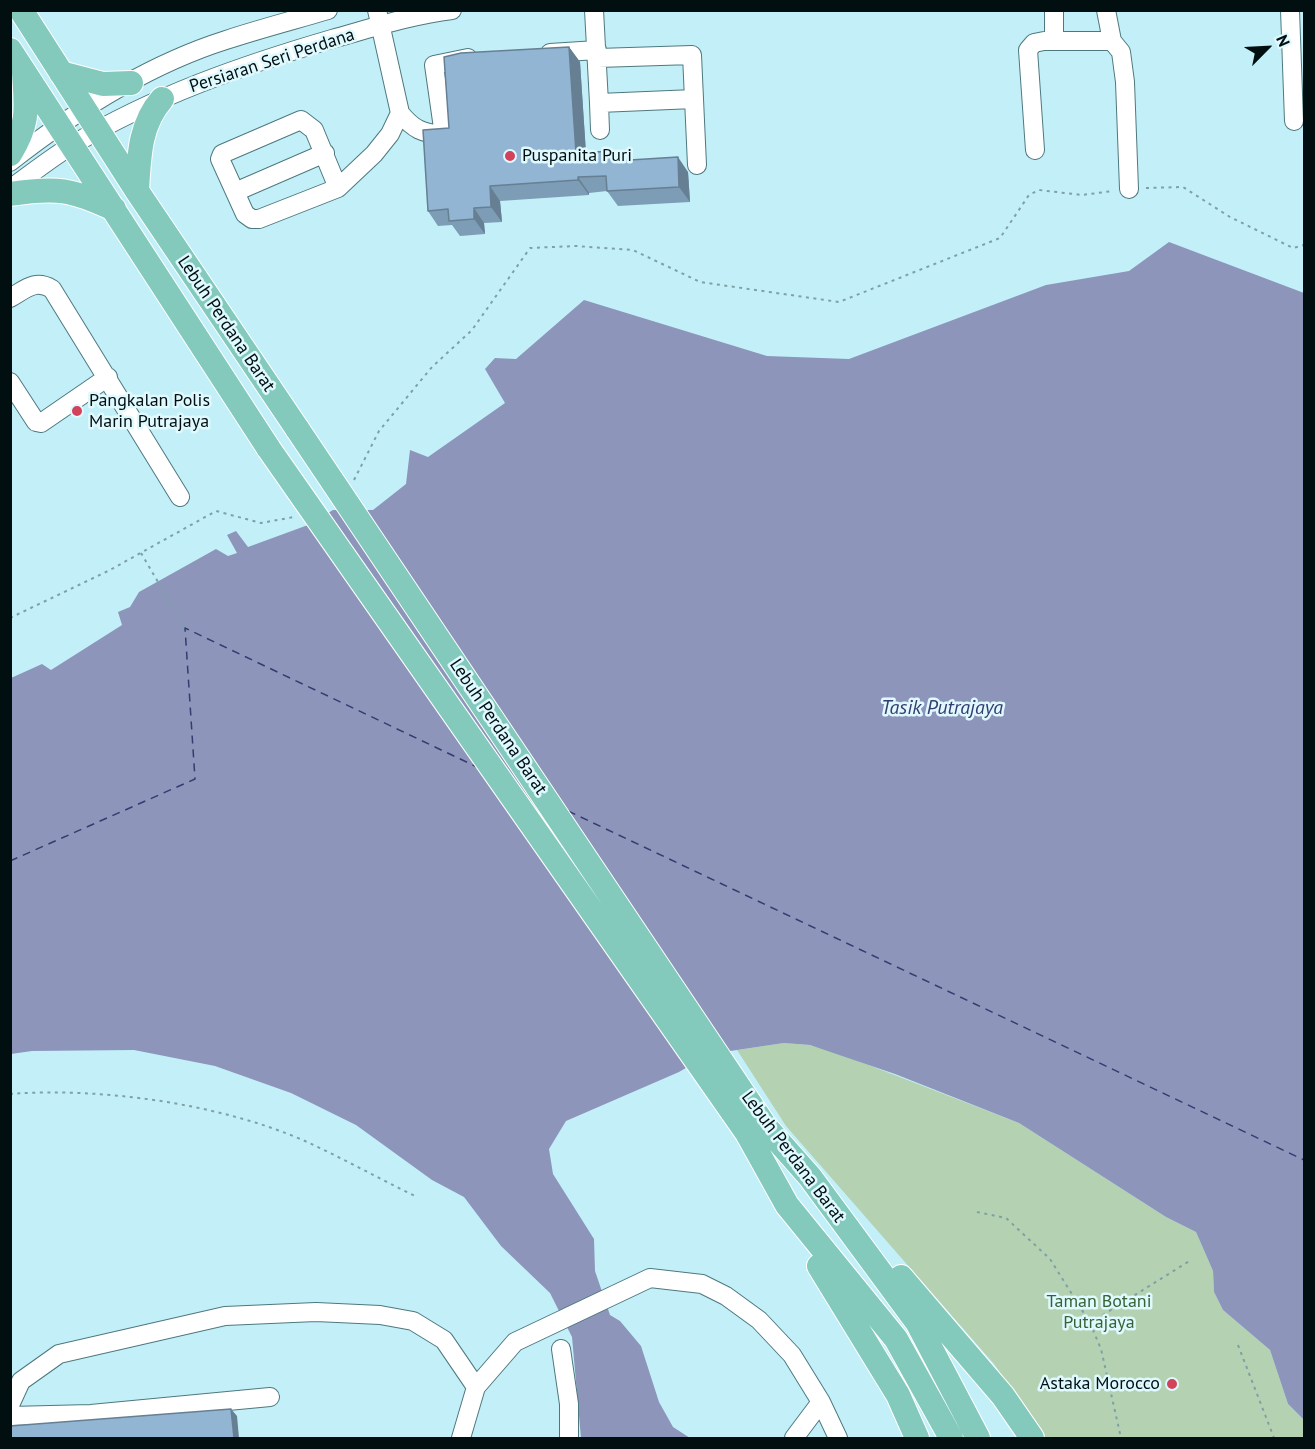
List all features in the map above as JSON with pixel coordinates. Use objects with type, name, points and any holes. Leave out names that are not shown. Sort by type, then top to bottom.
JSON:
[{"type":"main road","name":"Lebuh Perdana Barat","points":[[21,10],[137,191],[298,430],[756,1129],[787,1204],[896,1339],[951,1438]]},
{"type":"main road","name":"Lebuh Perdana Barat","points":[[10,50],[60,123],[269,449],[756,1129],[810,1177],[916,1322],[978,1438]]},
{"type":"main road","points":[[10,154],[24,132],[27,115],[23,70]]},
{"type":"main road","points":[[61,73],[103,84],[131,83]]},
{"type":"main road","points":[[137,191],[143,134],[153,110],[162,99]]},
{"type":"main road","points":[[10,195],[63,189],[83,194],[114,208]]},
{"type":"main road","points":[[810,1177],[854,1222],[1003,1396],[1032,1438]]},
{"type":"main road","points":[[787,1204],[808,1252],[828,1278],[898,1395],[917,1438]]},
{"type":"street","name":"Persiaran Seri Perdana","points":[[10,162],[60,123],[131,83],[224,40],[328,10]]},
{"type":"street","name":"Persiaran Seri Perdana","points":[[10,189],[73,144],[162,99],[229,71],[379,18],[452,10]]},
{"type":"street","points":[[594,10],[600,130]]},
{"type":"street","points":[[1053,40],[1054,10]]},
{"type":"street","points":[[1106,10],[1112,41],[1120,52],[1125,82],[1129,189]]},
{"type":"street","points":[[1290,10],[1294,121]]},
{"type":"street","points":[[379,18],[400,113],[414,129],[423,133],[444,135],[434,65],[482,57]]},
{"type":"street","points":[[1035,150],[1028,50],[1034,43],[1053,40],[1112,41]]},
{"type":"street","points":[[528,54],[692,55],[697,165]]},
{"type":"street","points":[[599,103],[694,99]]},
{"type":"street","points":[[338,188],[314,130],[308,122],[301,120],[222,154],[220,159],[245,214],[252,219],[259,219],[338,188],[374,154],[390,134],[400,113]]},
{"type":"street","points":[[235,192],[325,153]]},
{"type":"street","points":[[10,298],[32,284],[42,283],[52,289],[180,498]]},
{"type":"street","points":[[10,382],[36,422],[40,423],[108,377]]},
{"type":"street","points":[[461,1438],[476,1387],[515,1342],[650,1278],[702,1284],[726,1296],[759,1320],[792,1355],[821,1402],[838,1438]]},
{"type":"street","points":[[10,1405],[21,1381],[59,1354],[225,1316],[316,1312],[380,1315],[413,1322],[444,1340],[476,1387]]},
{"type":"street","points":[[561,1349],[569,1404],[569,1438]]},
{"type":"street","points":[[10,1416],[91,1414],[270,1397]]},
{"type":"street","points":[[794,1438],[821,1402]]},
{"type":"path","points":[[352,484],[379,431],[424,375],[472,330],[530,248],[576,246],[633,250],[700,282],[839,302],[1000,238],[1029,195],[1039,190],[1082,195],[1129,189],[1183,187],[1230,217],[1293,248],[1305,245]]},
{"type":"path","points":[[10,618],[141,553],[216,511],[261,523],[290,519],[301,513]]},
{"type":"path","points":[[141,553],[185,628]]},
{"type":"path","points":[[10,1094],[99,1094],[221,1115],[304,1141],[415,1196]]},
{"type":"path","points":[[977,1212],[1006,1218],[1050,1258],[1090,1323],[1101,1349],[1121,1438]]},
{"type":"path","points":[[1090,1323],[1191,1260]]},
{"type":"path","points":[[1238,1345],[1274,1438]]},
{"type":"green space","name":"Taman Botani Putrajaya","points":[[784,1043],[810,1045],[840,1054],[1019,1123],[1166,1217],[1196,1232],[1213,1271],[1214,1292],[1223,1310],[1270,1350],[1288,1404],[1304,1420],[1304,1438],[1045,1438],[994,1364],[786,1126],[737,1050]]},
{"type":"water","name":"Tasik Putrajaya","points":[[1169,242],[1304,293],[1304,1420],[1288,1404],[1270,1350],[1223,1310],[1214,1292],[1213,1271],[1196,1232],[1166,1217],[1019,1123],[895,1074],[810,1045],[784,1043],[710,1054],[679,1072],[566,1121],[549,1149],[553,1174],[594,1239],[595,1271],[610,1315],[620,1321],[641,1346],[659,1402],[673,1427],[690,1438],[581,1438],[572,1337],[550,1293],[501,1246],[464,1197],[432,1180],[356,1125],[291,1093],[215,1066],[134,1050],[32,1051],[11,1054],[11,678],[42,664],[51,670],[122,625],[118,612],[130,607],[139,592],[216,549],[228,556],[237,553],[227,535],[236,531],[248,547],[308,525],[333,510],[373,510],[406,484],[410,450],[428,457],[505,403],[485,369],[495,358],[516,359],[584,300],[767,356],[849,359],[1046,285],[1129,271]]},
{"type":"building","name":"Puspanita Puri","points":[[569,47],[576,153],[613,151],[614,161],[678,157],[679,187],[607,191],[606,176],[578,177],[578,180],[490,186],[491,207],[474,208],[474,219],[449,221],[448,209],[428,211],[423,130],[449,128],[444,57],[461,53]]},
{"type":"building","points":[[231,1409],[234,1438],[10,1438],[10,1426]]},
{"type":"ferry route","points":[[10,861],[195,779],[185,628],[477,767]]},
{"type":"ferry route","points":[[568,811],[1304,1160]]},
{"type":"place","name":"Puspanita Puri","points":[[510,156]]},
{"type":"place","name":"Pangkalan Polis Marin Putrajaya","points":[[77,411]]},
{"type":"place","name":"Astaka Morocco","points":[[1172,1384]]}]
